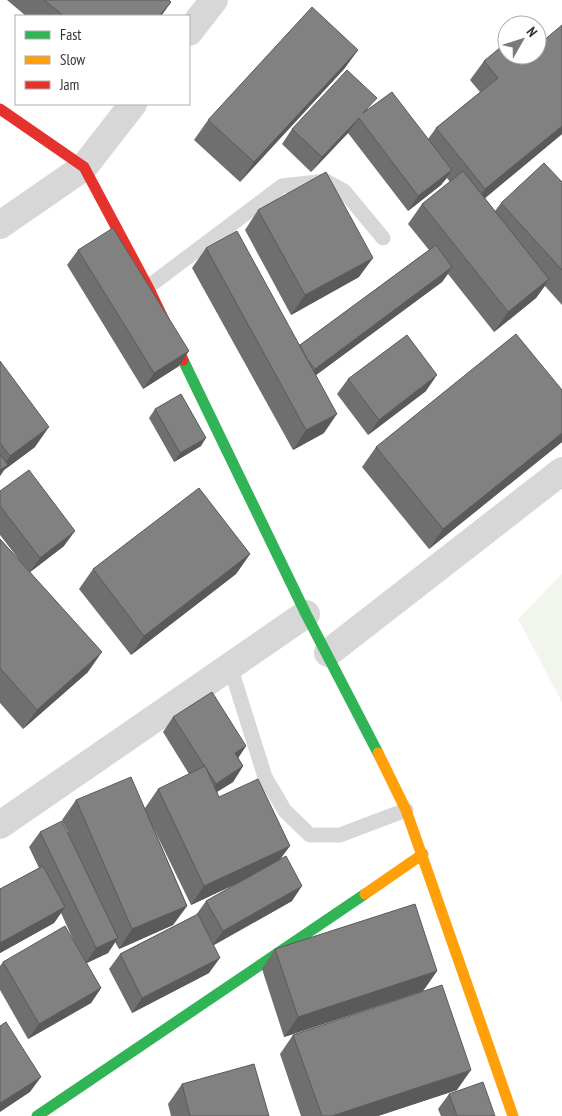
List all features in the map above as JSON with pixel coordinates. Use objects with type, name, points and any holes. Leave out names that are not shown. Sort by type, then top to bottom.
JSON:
[{"type":"street","points":[[190,31],[214,0]]},
{"type":"street","points":[[0,225],[84,167],[132,105]]},
{"type":"street","points":[[0,109],[84,167],[148,287],[306,614],[328,653],[406,810],[423,854],[513,1116]]},
{"type":"street","points":[[328,653],[562,471]]},
{"type":"street","points":[[0,825],[306,614]]},
{"type":"street","points":[[37,1116],[423,854]]},
{"type":"lane","points":[[148,287],[282,186],[326,181],[344,191],[383,238]]},
{"type":"lane","points":[[230,666],[265,777],[285,811],[310,834],[340,835],[406,810]]},
{"type":"shaded area","points":[[562,574],[562,702],[518,619]]},
{"type":"building","points":[[44,0],[169,0],[171,2],[160,15],[63,15]]},
{"type":"building","points":[[312,7],[358,50],[254,162],[208,120]]},
{"type":"building","points":[[562,25],[562,126],[485,189],[436,128],[498,78],[484,61],[497,50],[497,65],[547,65],[547,38]]},
{"type":"building","points":[[347,70],[377,98],[363,113],[392,92],[452,170],[418,196],[359,118],[322,157],[292,129]]},
{"type":"building","points":[[544,163],[562,182],[562,270],[501,203]]},
{"type":"building","points":[[463,171],[549,279],[508,312],[422,204]]},
{"type":"building","points":[[326,172],[373,258],[305,295],[258,210]]},
{"type":"building","points":[[113,228],[189,351],[154,373],[78,250]]},
{"type":"building","points":[[237,231],[337,414],[306,430],[206,248]]},
{"type":"building","points":[[436,245],[452,267],[315,369],[300,345]]},
{"type":"building","points":[[516,334],[562,390],[562,433],[443,529],[376,447]]},
{"type":"building","points":[[407,335],[437,375],[379,420],[348,379]]},
{"type":"building","points":[[0,361],[49,427],[10,456],[0,443]]},
{"type":"building","points":[[181,394],[206,438],[180,453],[155,409]]},
{"type":"building","points":[[0,454],[8,465],[0,470]]},
{"type":"building","points":[[29,470],[75,531],[40,558],[0,506],[0,491]]},
{"type":"building","points":[[199,488],[250,554],[144,636],[93,569]]},
{"type":"building","points":[[0,539],[102,652],[37,710],[0,668]]},
{"type":"building","points":[[212,692],[246,746],[235,753],[243,766],[216,784],[173,717]]},
{"type":"building","points":[[205,766],[219,797],[258,779],[290,846],[204,886],[158,789]]},
{"type":"building","points":[[131,777],[187,906],[132,929],[76,800]]},
{"type":"building","points":[[62,821],[118,938],[96,948],[40,832]]},
{"type":"building","points":[[286,856],[302,886],[223,931],[206,901]]},
{"type":"building","points":[[43,866],[65,907],[0,943],[0,889]]},
{"type":"building","points":[[415,904],[437,971],[298,1017],[275,949]]},
{"type":"building","points":[[198,914],[220,958],[142,998],[120,954]]},
{"type":"building","points":[[65,926],[101,988],[39,1024],[3,962]]},
{"type":"building","points":[[442,985],[471,1070],[332,1116],[322,1116],[293,1035]]},
{"type":"building","points":[[6,1022],[41,1077],[0,1103],[0,1026]]},
{"type":"building","points":[[254,1064],[269,1116],[190,1116],[182,1084]]},
{"type":"building","points":[[483,1082],[495,1116],[457,1116],[449,1094]]},
{"type":"traffic: fast","points":[[183,360],[306,614],[378,753]]},
{"type":"traffic: fast","points":[[37,1116],[365,894]]},
{"type":"traffic: slow","points":[[378,753],[406,810],[513,1116]]},
{"type":"traffic: slow","points":[[365,894],[423,854]]},
{"type":"traffic: jam","points":[[0,109],[84,167],[148,287],[183,360]]}]
